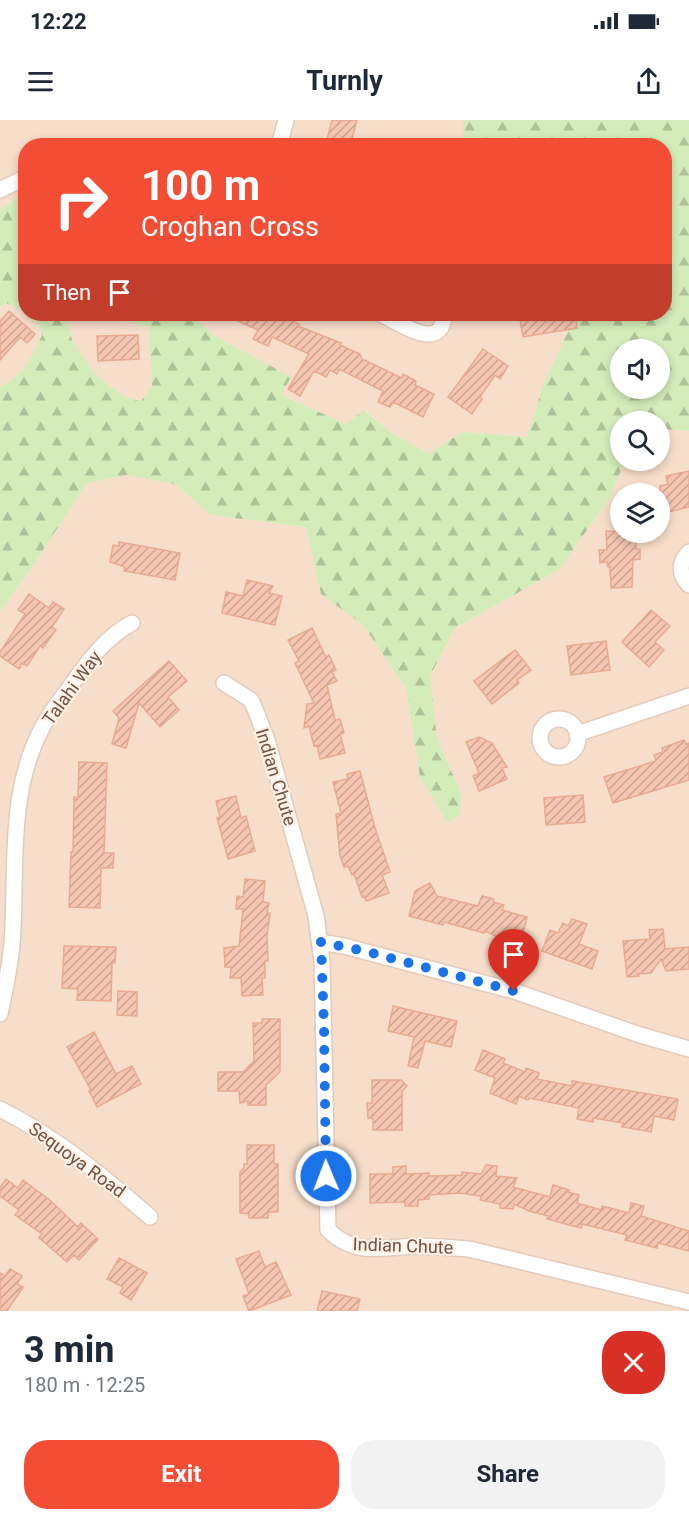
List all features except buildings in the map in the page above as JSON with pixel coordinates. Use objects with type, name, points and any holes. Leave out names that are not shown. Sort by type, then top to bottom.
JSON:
[{"type":"street","points":[[281,138],[286,120]]},
{"type":"street","points":[[0,190],[18,181]]},
{"type":"street","points":[[399,321],[421,334],[431,335],[439,330],[444,321]]},
{"type":"street","points":[[689,552],[682,560],[681,567],[684,579],[689,585]]},
{"type":"street","name":"Talahi Way","points":[[0,1014],[6,988],[12,938],[16,821],[20,792],[27,767],[42,727],[76,678],[98,650],[121,629],[132,623]]},
{"type":"street","name":"Indian Chute","points":[[225,683],[251,700],[267,740],[316,916],[321,942],[328,1230],[344,1243],[359,1247],[435,1246],[469,1249],[689,1302]]},
{"type":"street","points":[[577,734],[689,696]]},
{"type":"street","points":[[321,942],[364,951],[514,991],[637,1034],[689,1048]]},
{"type":"street","name":"Sequoya Road","points":[[0,1109],[39,1130],[81,1159],[150,1217]]},
{"type":"shaded area","points":[[0,120],[463,120],[464,138],[18,138],[18,196],[0,210]]},
{"type":"shaded area","points":[[6,303],[18,309],[18,321],[36,321],[42,335],[29,362],[11,382],[0,387],[0,308]]},
{"type":"shaded area","points":[[68,321],[126,321],[149,327],[152,386],[141,401],[124,397],[96,375],[72,340]]},
{"type":"shaded area","points":[[198,321],[572,321],[572,323],[544,382],[527,437],[463,432],[430,454],[393,434],[365,410],[346,424],[281,395],[290,377],[213,335]]},
{"type":"shaded area","points":[[670,430],[689,431],[689,1311],[0,1311],[0,611],[87,483],[126,475],[175,484],[211,515],[306,527],[321,594],[363,625],[406,688],[420,777],[461,794],[437,738],[430,676],[455,628],[560,569],[610,497],[610,543],[670,543],[670,483],[616,483],[621,471],[670,471]]},
{"type":"green space","points":[[463,120],[689,120],[689,431],[670,430],[670,411],[610,411],[610,471],[621,471],[616,483],[610,483],[610,497],[560,569],[455,628],[430,676],[437,738],[461,794],[460,814],[448,823],[420,777],[406,688],[363,625],[321,594],[306,527],[211,515],[175,484],[126,475],[87,483],[0,611],[0,387],[15,378],[30,358],[42,335],[36,321],[68,321],[72,340],[96,375],[124,397],[141,401],[152,386],[149,327],[126,321],[198,321],[213,335],[291,377],[281,395],[346,424],[364,410],[393,434],[430,454],[463,432],[527,437],[544,382],[572,321],[672,321],[672,138],[464,138]]},
{"type":"green space","points":[[18,196],[18,309],[6,303],[0,307],[0,210]]},
{"type":"route","points":[[326,1176],[321,942],[364,951],[514,991]]}]
